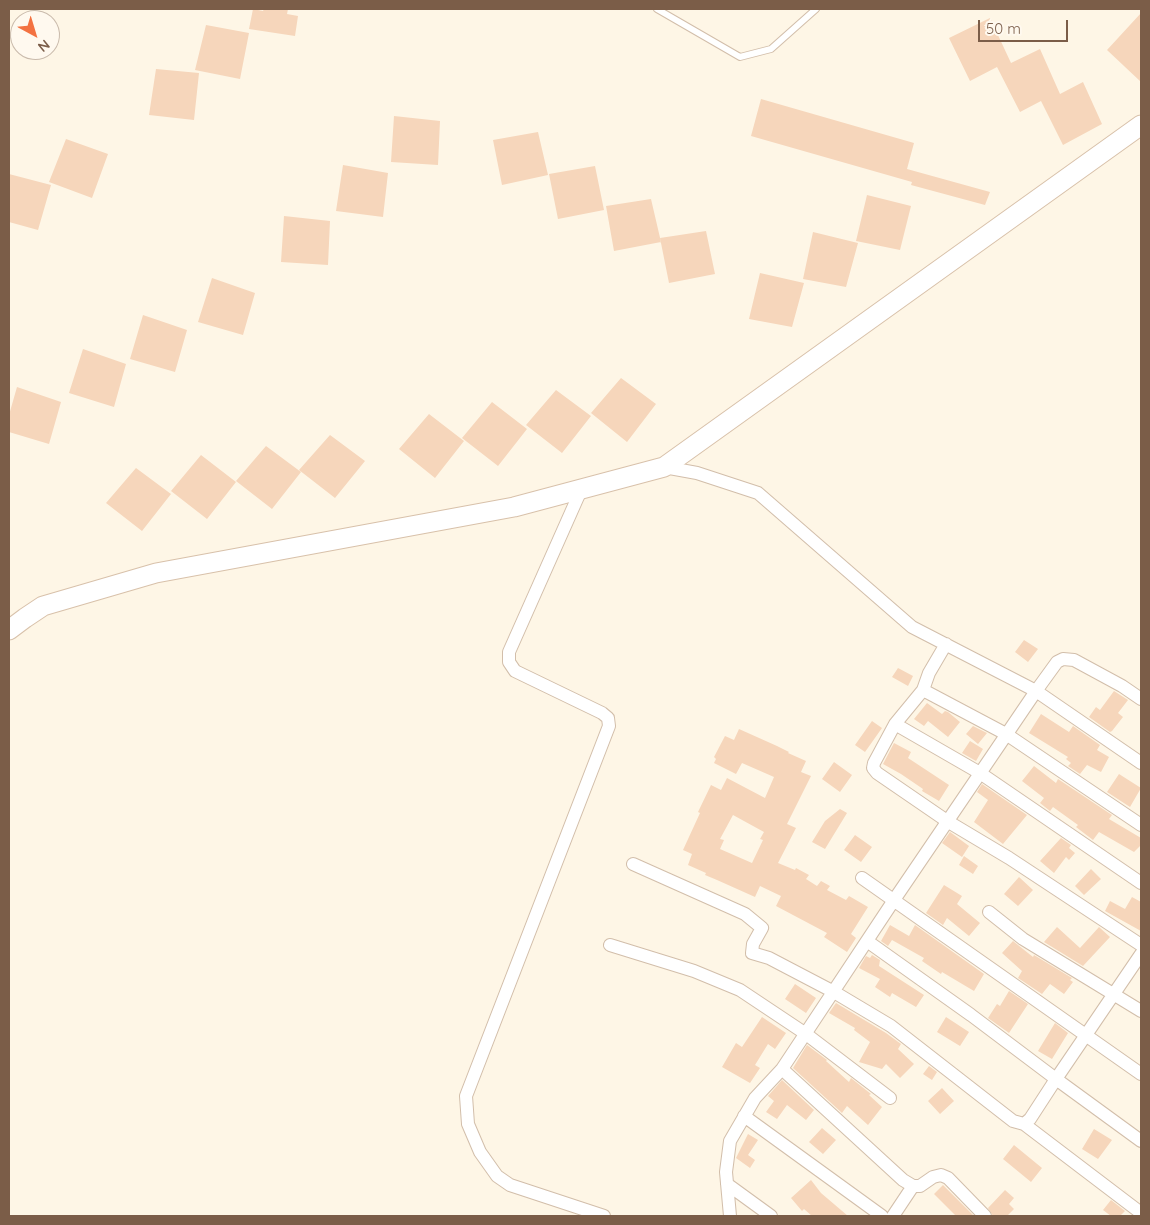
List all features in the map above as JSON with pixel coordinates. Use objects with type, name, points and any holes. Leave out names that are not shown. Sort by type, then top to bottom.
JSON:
[{"type":"street","points":[[664,468],[1141,125]]},
{"type":"street","points":[[9,630],[43,606],[156,573],[514,507],[664,468],[697,473],[758,493],[912,627],[1036,690],[1141,763]]},
{"type":"street","points":[[581,490],[509,652],[509,662],[515,671],[602,713],[608,718],[609,726],[466,1096],[468,1124],[480,1152],[497,1176],[510,1185],[604,1216]]},
{"type":"street","points":[[946,644],[922,690],[895,724],[873,768],[877,773],[948,821],[1009,858],[1141,944]]},
{"type":"street","points":[[730,1216],[726,1172],[730,1142],[744,1116],[755,1098],[782,1069],[1006,734],[1057,662],[1063,659],[1074,660],[1122,686],[1141,699]]},
{"type":"street","points":[[922,690],[1006,734],[1141,825]]},
{"type":"street","points":[[895,724],[980,773],[1141,883]]},
{"type":"street","points":[[633,864],[745,914],[762,928],[753,944],[752,953],[769,958],[834,992],[891,1026],[1013,1121],[1024,1124],[1141,1213]]},
{"type":"street","points":[[862,878],[1141,1074]]},
{"type":"street","points":[[989,912],[1023,939],[1141,1011]]},
{"type":"street","points":[[867,941],[1141,1141]]},
{"type":"street","points":[[610,945],[694,971],[740,990],[806,1034],[890,1098]]},
{"type":"street","points":[[1024,1124],[1030,1119],[1141,954]]},
{"type":"street","points":[[782,1069],[903,1180],[913,1186],[920,1186],[933,1177],[941,1175],[948,1178],[985,1216]]},
{"type":"street","points":[[744,1116],[882,1216]]},
{"type":"street","points":[[728,1184],[771,1216]]},
{"type":"street","points":[[893,1216],[913,1186]]},
{"type":"lane","points":[[657,9],[740,57],[771,49],[816,9]]},
{"type":"building","points":[[253,9],[263,11],[264,9],[288,9],[287,14],[298,16],[295,36],[249,29]]},
{"type":"building","points":[[1141,13],[1141,82],[1107,50]]},
{"type":"building","points":[[990,18],[1011,63],[1040,49],[1060,94],[1083,82],[1102,124],[1063,145],[1041,101],[1020,112],[997,67],[970,81],[949,38]]},
{"type":"building","points":[[206,25],[249,33],[240,79],[195,70]]},
{"type":"building","points":[[156,69],[199,73],[194,120],[149,115]]},
{"type":"building","points":[[761,99],[914,143],[907,169],[990,192],[985,205],[911,185],[912,182],[751,136]]},
{"type":"building","points":[[394,116],[440,121],[438,165],[391,162]]},
{"type":"building","points":[[538,132],[548,175],[502,185],[493,140]]},
{"type":"building","points":[[66,139],[108,154],[92,198],[49,182]]},
{"type":"building","points":[[343,165],[388,173],[383,217],[336,211]]},
{"type":"building","points":[[595,166],[604,210],[558,219],[549,174]]},
{"type":"building","points":[[9,174],[51,185],[38,230],[9,222]]},
{"type":"building","points":[[867,195],[911,206],[900,250],[856,241]]},
{"type":"building","points":[[651,199],[661,242],[614,251],[606,206]]},
{"type":"building","points":[[284,216],[330,221],[328,265],[281,262]]},
{"type":"building","points":[[706,231],[715,274],[669,283],[660,238]]},
{"type":"building","points":[[813,232],[858,243],[846,287],[803,279]]},
{"type":"building","points":[[760,273],[804,283],[792,327],[749,319]]},
{"type":"building","points":[[212,278],[255,293],[243,335],[198,322]]},
{"type":"building","points":[[143,315],[187,330],[175,372],[130,359]]},
{"type":"building","points":[[83,349],[126,364],[114,407],[69,393]]},
{"type":"building","points":[[621,378],[656,404],[627,442],[591,413]]},
{"type":"building","points":[[17,387],[61,402],[49,444],[9,432],[9,415]]},
{"type":"building","points":[[556,390],[591,416],[562,453],[526,425]]},
{"type":"building","points":[[492,402],[527,429],[498,466],[462,438]]},
{"type":"building","points":[[429,414],[464,441],[435,478],[399,449]]},
{"type":"building","points":[[330,435],[365,461],[335,498],[299,470]]},
{"type":"building","points":[[266,446],[301,472],[272,509],[236,481]]},
{"type":"building","points":[[201,455],[236,482],[207,519],[171,491]]},
{"type":"building","points":[[136,468],[171,494],[142,531],[106,503]]},
{"type":"building","points":[[1024,640],[1038,649],[1028,662],[1015,652]]},
{"type":"building","points":[[898,668],[913,676],[908,686],[892,677]]},
{"type":"building","points":[[1114,691],[1128,700],[1118,713],[1123,717],[1110,732],[1089,717],[1096,707],[1100,710]]},
{"type":"building","points":[[927,703],[942,714],[945,711],[948,712],[960,722],[948,737],[928,721],[924,726],[914,719]]},
{"type":"building","points":[[1041,714],[1069,732],[1073,726],[1100,745],[1097,750],[1109,757],[1101,772],[1087,765],[1080,774],[1068,766],[1071,763],[1066,759],[1068,757],[1029,733]]},
{"type":"building","points":[[872,721],[882,728],[865,752],[855,745]]},
{"type":"building","points":[[973,726],[987,733],[978,744],[966,734]]},
{"type":"building","points":[[739,729],[806,761],[801,772],[811,776],[787,824],[796,828],[778,863],[795,870],[796,868],[809,875],[806,879],[817,886],[821,881],[830,886],[827,890],[846,900],[849,896],[868,907],[851,934],[856,938],[847,952],[824,937],[827,933],[776,906],[781,896],[760,886],[755,897],[705,875],[706,873],[688,865],[692,854],[683,850],[711,785],[721,790],[727,778],[765,798],[774,777],[742,763],[736,774],[714,763],[716,759],[714,757],[725,736],[734,740]],"holes":[[[733,815],[764,832],[760,839],[763,840],[752,863],[720,849],[724,840],[720,839]]]},
{"type":"building","points":[[970,741],[983,749],[976,761],[962,753]]},
{"type":"building","points":[[894,743],[911,752],[908,758],[949,785],[939,801],[922,791],[923,789],[901,774],[883,764]]},
{"type":"building","points":[[834,762],[852,775],[840,792],[822,779]]},
{"type":"building","points":[[1034,766],[1056,783],[1058,779],[1112,815],[1109,819],[1141,838],[1141,845],[1134,852],[1099,832],[1093,840],[1076,827],[1078,825],[1053,807],[1050,811],[1040,803],[1044,798],[1022,781]]},
{"type":"building","points":[[1119,774],[1141,788],[1130,807],[1107,792]]},
{"type":"building","points":[[982,784],[1027,815],[1003,844],[974,822],[988,800],[977,792]]},
{"type":"building","points":[[840,809],[847,813],[825,849],[812,842],[825,821]]},
{"type":"building","points":[[950,832],[969,846],[962,857],[942,843]]},
{"type":"building","points":[[855,835],[872,847],[861,862],[844,850]]},
{"type":"building","points":[[1061,838],[1071,845],[1069,848],[1075,853],[1069,860],[1066,857],[1054,873],[1040,861]]},
{"type":"building","points":[[964,856],[978,866],[973,874],[959,865]]},
{"type":"building","points":[[1091,869],[1101,879],[1084,895],[1075,886]]},
{"type":"building","points":[[1019,877],[1033,890],[1018,906],[1004,894]]},
{"type":"building","points":[[944,885],[962,896],[957,904],[980,923],[969,936],[947,918],[943,925],[926,913]]},
{"type":"building","points":[[1132,897],[1141,902],[1141,931],[1105,911],[1110,901],[1125,909]]},
{"type":"building","points":[[890,925],[909,936],[915,925],[984,974],[974,991],[942,972],[941,974],[922,961],[924,958],[892,940],[888,946],[881,941]]},
{"type":"building","points":[[1057,927],[1080,948],[1099,927],[1110,937],[1083,966],[1044,942]]},
{"type":"building","points":[[1013,941],[1033,957],[1034,955],[1072,978],[1070,980],[1073,982],[1064,994],[1050,984],[1042,994],[1018,978],[1022,971],[1002,953]]},
{"type":"building","points":[[872,955],[880,960],[879,966],[924,995],[916,1007],[892,993],[890,997],[875,987],[880,979],[859,968],[866,956],[870,958]]},
{"type":"building","points":[[795,984],[816,998],[806,1013],[785,999]]},
{"type":"building","points":[[1009,991],[1028,1004],[1009,1033],[988,1018],[997,1004],[1000,1006]]},
{"type":"building","points":[[836,1003],[901,1044],[898,1049],[914,1064],[900,1078],[886,1064],[882,1069],[859,1062],[870,1042],[854,1030],[855,1028],[829,1013]]},
{"type":"building","points":[[762,1017],[786,1033],[775,1049],[768,1044],[755,1065],[760,1068],[750,1083],[722,1067],[736,1043],[742,1047]]},
{"type":"building","points":[[946,1017],[969,1032],[960,1046],[937,1032]]},
{"type":"building","points":[[1055,1023],[1068,1033],[1052,1059],[1038,1051]]},
{"type":"building","points":[[807,1045],[827,1060],[849,1082],[851,1078],[871,1094],[869,1095],[882,1107],[868,1125],[847,1106],[842,1113],[793,1068]]},
{"type":"building","points":[[929,1066],[937,1072],[932,1080],[923,1074]]},
{"type":"building","points":[[782,1080],[814,1110],[806,1120],[787,1105],[777,1119],[766,1112],[774,1101],[768,1096]]},
{"type":"building","points":[[942,1088],[954,1101],[940,1114],[928,1101]]},
{"type":"building","points":[[822,1128],[836,1140],[823,1154],[809,1142]]},
{"type":"building","points":[[1094,1129],[1112,1140],[1098,1159],[1082,1149]]},
{"type":"building","points":[[748,1134],[758,1140],[748,1155],[755,1160],[750,1168],[736,1158]]},
{"type":"building","points":[[1014,1145],[1042,1168],[1031,1182],[1003,1159]]},
{"type":"building","points":[[811,1180],[821,1193],[848,1216],[812,1216],[804,1209],[802,1211],[791,1198]]},
{"type":"building","points":[[943,1185],[974,1216],[956,1216],[934,1194]]},
{"type":"building","points":[[1005,1190],[1014,1198],[1009,1204],[1014,1209],[1007,1216],[993,1216],[988,1208]]},
{"type":"building","points":[[1111,1200],[1125,1211],[1120,1216],[1111,1216],[1103,1210]]}]
